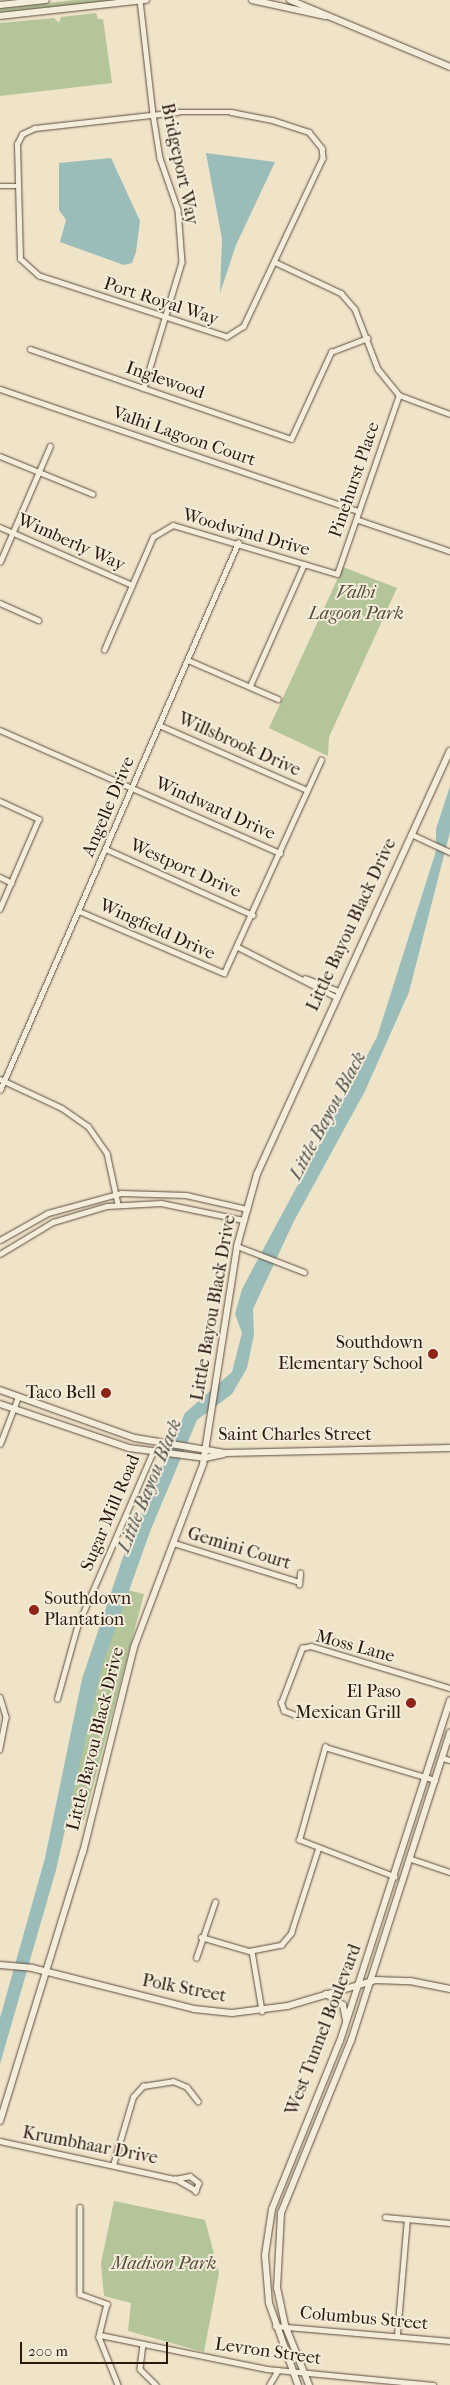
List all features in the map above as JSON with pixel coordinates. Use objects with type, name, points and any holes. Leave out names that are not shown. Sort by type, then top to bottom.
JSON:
[{"type":"main road","points":[[0,5],[45,0]]},
{"type":"main road","points":[[0,16],[142,0]]},
{"type":"main road","points":[[252,0],[346,21]]},
{"type":"main road","points":[[290,0],[346,21],[450,67]]},
{"type":"main road","name":"Little Bayou Black Drive","points":[[0,2121],[83,1852],[134,1647],[205,1458],[237,1246],[269,1143],[450,751]]},
{"type":"main road","name":"Saint Charles Street","points":[[0,1390],[171,1446],[225,1453],[450,1448]]},
{"type":"main road","name":"Saint Charles Street","points":[[0,1404],[129,1448],[205,1458]]},
{"type":"main road","points":[[205,1458],[225,1453]]},
{"type":"main road","name":"West Tunnel Boulevard","points":[[298,2385],[275,2326],[265,2270],[272,2209],[347,2022],[395,1877],[450,1700]]},
{"type":"main road","name":"West Tunnel Boulevard","points":[[309,2385],[285,2325],[276,2271],[281,2213],[335,2080],[371,1981],[435,1780],[446,1759],[450,1733]]},
{"type":"main road","name":"Polk Street","points":[[0,1965],[47,1971],[194,2009],[262,2011],[371,1981],[410,1980],[450,1989]]},
{"type":"main road","points":[[326,1994],[343,2005],[347,2022]]},
{"type":"street","name":"Bridgeport Way","points":[[142,0],[153,114],[180,232],[182,262],[167,320],[144,388]]},
{"type":"street","name":"Port Royal Way","points":[[231,112],[272,120],[318,138],[322,158],[275,262],[237,332],[214,336],[28,270],[18,248],[17,144],[27,131],[153,114],[231,112]]},
{"type":"street","points":[[0,186],[18,186]]},
{"type":"street","points":[[275,262],[341,293],[355,309],[378,369],[398,395],[450,414]]},
{"type":"street","name":"Inglewood","points":[[30,349],[290,439],[332,352],[367,338]]},
{"type":"street","name":"Valhi Lagoon Court","points":[[0,389],[359,511]]},
{"type":"street","name":"Pinehurst Place","points":[[337,574],[398,395]]},
{"type":"street","points":[[0,562],[50,446]]},
{"type":"street","points":[[0,456],[93,494]]},
{"type":"street","points":[[356,519],[450,551]]},
{"type":"street","name":"Woodwind Drive","points":[[104,650],[132,585],[161,529],[185,526],[337,574]]},
{"type":"street","name":"Wimberly Way","points":[[0,527],[132,585]]},
{"type":"street","name":"Angelle Drive","points":[[0,1090],[2,1080],[79,911],[238,543]]},
{"type":"street","points":[[250,686],[304,564]]},
{"type":"street","points":[[0,603],[38,620]]},
{"type":"street","points":[[188,660],[278,699]]},
{"type":"street","name":"Willsbrook Drive","points":[[160,725],[307,790]]},
{"type":"street","points":[[0,737],[1,731]]},
{"type":"street","name":"Windward Drive","points":[[1,731],[280,853]]},
{"type":"street","points":[[321,760],[238,947],[337,994]]},
{"type":"street","points":[[0,801],[40,819],[0,909]]},
{"type":"street","points":[[411,834],[449,852]]},
{"type":"street","name":"Westport Drive","points":[[106,849],[253,915]]},
{"type":"street","points":[[0,877],[12,883]]},
{"type":"street","name":"Wingfield Drive","points":[[79,911],[224,973],[238,947]]},
{"type":"street","points":[[2,1080],[62,1108],[88,1126],[107,1153],[118,1204]]},
{"type":"street","points":[[0,1240],[48,1212],[116,1194],[186,1195],[247,1210]]},
{"type":"street","points":[[0,1254],[53,1222],[118,1204],[183,1206],[244,1220]]},
{"type":"street","points":[[237,1246],[304,1272]]},
{"type":"street","points":[[0,1444],[18,1397]]},
{"type":"street","name":"Sugar Mill Road","points":[[57,1699],[77,1627],[153,1451]]},
{"type":"street","name":"Gemini Court","points":[[174,1543],[298,1583],[300,1573]]},
{"type":"street","name":"Moss Lane","points":[[297,1716],[284,1711],[281,1703],[302,1648],[311,1646],[450,1688]]},
{"type":"street","points":[[0,1697],[6,1717],[0,1748]]},
{"type":"street","points":[[395,1877],[304,1844],[298,1835],[325,1747],[435,1780]]},
{"type":"street","points":[[200,1937],[252,1951],[272,1949],[287,1940],[318,1849]]},
{"type":"street","points":[[411,1859],[450,1872]]},
{"type":"street","points":[[196,1958],[200,1937],[215,1902]]},
{"type":"street","points":[[252,1951],[262,2011]]},
{"type":"street","points":[[325,2076],[335,2080]]},
{"type":"street","points":[[113,2165],[133,2097],[143,2086],[173,2081],[187,2088],[198,2100]]},
{"type":"street","name":"Krumbhaar Drive","points":[[0,2141],[175,2179],[194,2177],[200,2187],[190,2191],[175,2179]]},
{"type":"street","points":[[80,2207],[80,2294],[107,2304],[100,2335],[118,2385]]},
{"type":"street","points":[[385,2217],[450,2223]]},
{"type":"street","points":[[397,2336],[407,2219]]},
{"type":"street","name":"Columbus Street","points":[[275,2326],[285,2325],[450,2340]]},
{"type":"street","name":"Levron Street","points":[[100,2335],[278,2370],[434,2385]]},
{"type":"street","points":[[143,2344],[140,2369],[156,2385]]},
{"type":"street","points":[[269,2385],[278,2370]]},
{"type":"green space","points":[[75,0],[134,0],[0,16],[0,8]]},
{"type":"green space","points":[[96,13],[98,19],[103,19],[112,83],[0,96],[0,23],[54,18],[59,23],[61,17]]},
{"type":"green space","name":"Valhi Lagoon Park","points":[[343,567],[397,588],[329,737],[328,756],[269,728]]},
{"type":"green space","points":[[127,1590],[144,1594],[84,1820],[64,1816],[96,1682]]},
{"type":"green space","name":"Madison Park","points":[[114,2201],[205,2220],[219,2273],[204,2352],[128,2331],[131,2303],[104,2296],[101,2263]]},
{"type":"water","points":[[206,153],[275,162],[236,245],[220,293],[222,239]]},
{"type":"water","points":[[111,158],[140,221],[136,252],[132,263],[124,265],[60,242],[66,220],[59,210],[59,163]]},
{"type":"water","points":[[450,786],[450,832],[409,992],[365,1091],[294,1221],[253,1309],[254,1335],[247,1368],[232,1394],[197,1420],[151,1529],[102,1666],[56,1870],[0,2064],[0,2018],[45,1858],[82,1679],[123,1557],[185,1413],[232,1372],[242,1333],[235,1314],[242,1289],[377,1037],[436,851],[436,829]]},
{"type":"place","name":"Southdown Elementary School","points":[[433,1354]]},
{"type":"place","name":"Taco Bell","points":[[106,1393]]},
{"type":"place","name":"Southdown Plantation","points":[[34,1610]]},
{"type":"place","name":"El Paso Mexican Grill","points":[[411,1703]]},
{"type":"water label","name":"Little Bayou Black","points":[[328,1116]]},
{"type":"water label","name":"Little Bayou Black","points":[[150,1486]]}]
